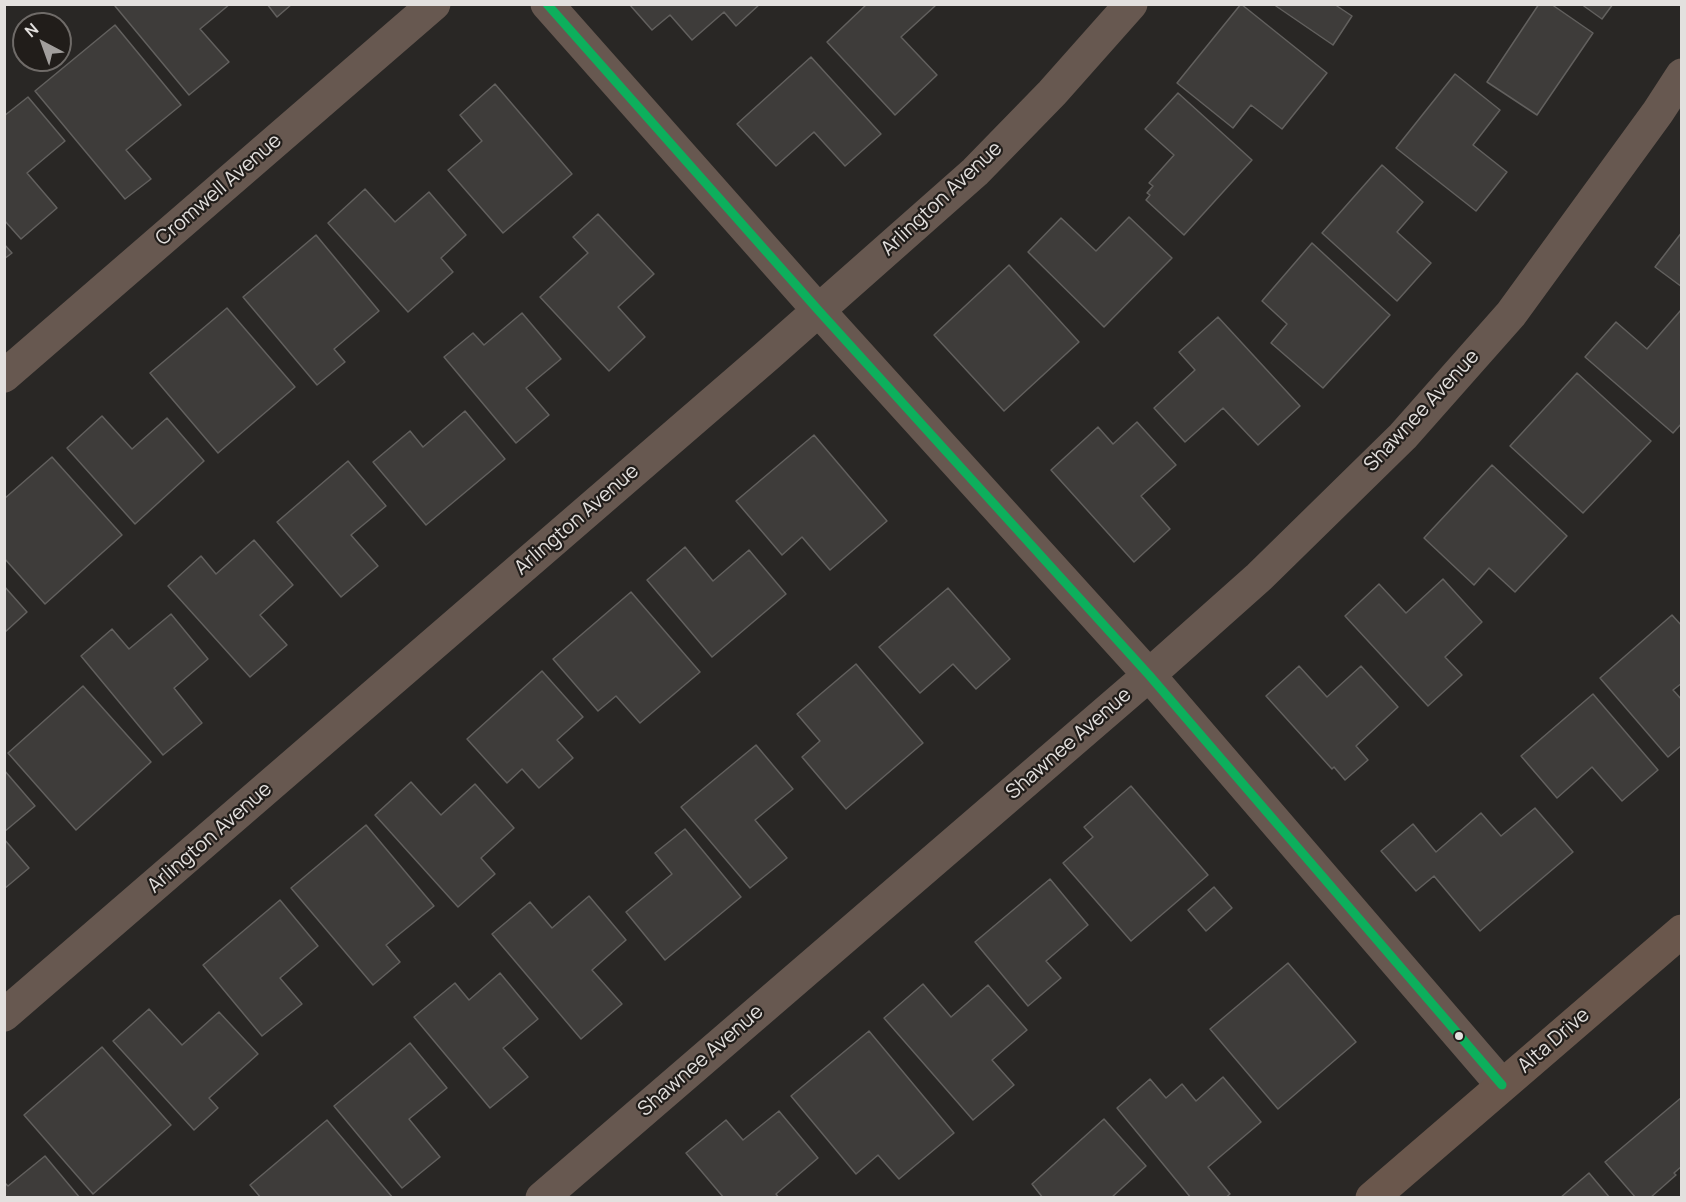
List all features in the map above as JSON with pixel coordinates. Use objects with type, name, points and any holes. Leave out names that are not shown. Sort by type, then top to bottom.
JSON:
[{"type":"main road","name":"Alta Drive","points":[[1372,1197],[1682,931]]},
{"type":"street","name":"Cromwell Avenue","points":[[4,376],[434,4]]},
{"type":"street","points":[[547,4],[819,311],[1149,675],[1503,1085]]},
{"type":"street","name":"Arlington Avenue","points":[[4,1015],[819,311],[975,172],[1052,93],[1131,4]]},
{"type":"street","name":"Shawnee Avenue","points":[[542,1197],[1149,675],[1259,577],[1403,436],[1511,314],[1658,112],[1682,75]]},
{"type":"building","points":[[117,4],[230,4],[200,29],[229,62],[189,95],[115,6]]},
{"type":"building","points":[[267,4],[292,4],[277,17]]},
{"type":"building","points":[[629,4],[760,4],[736,26],[724,12],[692,40],[670,15],[652,30]]},
{"type":"building","points":[[867,4],[933,4],[935,6],[901,37],[937,75],[895,115],[827,42]]},
{"type":"building","points":[[1241,4],[1327,73],[1282,129],[1251,105],[1233,128],[1177,83]]},
{"type":"building","points":[[1273,4],[1334,4],[1352,16],[1333,45]]},
{"type":"building","points":[[1539,4],[1551,4],[1593,33],[1537,115],[1487,82]]},
{"type":"building","points":[[1581,4],[1613,4],[1602,19]]},
{"type":"building","points":[[115,25],[181,105],[126,150],[151,179],[125,199],[35,91],[58,72],[72,72],[72,60]]},
{"type":"building","points":[[811,57],[881,134],[845,166],[814,132],[776,166],[737,124]]},
{"type":"building","points":[[1455,74],[1500,110],[1473,145],[1507,172],[1476,211],[1396,148]]},
{"type":"building","points":[[495,84],[572,174],[503,233],[448,170],[482,141],[460,115]]},
{"type":"building","points":[[1178,93],[1252,160],[1184,235],[1146,200],[1150,195],[1147,193],[1153,186],[1149,183],[1174,155],[1145,129]]},
{"type":"building","points":[[28,97],[65,141],[27,173],[57,208],[21,239],[4,220],[4,116]]},
{"type":"building","points":[[1382,165],[1423,202],[1397,232],[1431,263],[1397,301],[1322,233]]},
{"type":"building","points":[[365,189],[395,222],[429,192],[466,235],[441,258],[453,272],[408,312],[328,223]]},
{"type":"building","points":[[598,214],[654,274],[618,307],[645,337],[609,371],[540,297],[588,253],[573,237]]},
{"type":"building","points":[[1129,217],[1172,258],[1104,327],[1028,252],[1061,218],[1096,251]]},
{"type":"building","points":[[1682,232],[1682,287],[1655,267]]},
{"type":"building","points":[[316,235],[379,311],[334,349],[345,362],[317,385],[243,297]]},
{"type":"building","points":[[1312,243],[1390,315],[1323,388],[1271,343],[1287,324],[1262,301]]},
{"type":"building","points":[[4,244],[12,253],[4,259]]},
{"type":"building","points":[[1009,265],[1079,342],[1004,411],[934,335]]},
{"type":"building","points":[[227,308],[295,387],[218,453],[150,373]]},
{"type":"building","points":[[1681,310],[1682,423],[1673,433],[1585,357],[1616,322],[1647,349]]},
{"type":"building","points":[[522,313],[561,359],[526,388],[549,415],[516,443],[444,357],[473,333],[484,345]]},
{"type":"building","points":[[1218,317],[1300,406],[1258,445],[1223,408],[1185,442],[1154,408],[1195,370],[1179,352]]},
{"type":"building","points":[[1577,373],[1651,441],[1583,513],[1510,446]]},
{"type":"building","points":[[465,411],[505,459],[426,525],[373,462],[410,431],[423,447]]},
{"type":"building","points":[[102,416],[132,449],[167,418],[204,461],[135,524],[67,448]]},
{"type":"building","points":[[1137,422],[1176,465],[1141,496],[1170,529],[1134,562],[1051,470],[1098,427],[1113,444]]},
{"type":"building","points":[[814,435],[887,521],[830,570],[802,537],[782,555],[736,501]]},
{"type":"building","points":[[52,457],[122,535],[45,604],[4,558],[4,499]]},
{"type":"building","points":[[348,461],[386,506],[351,535],[378,566],[341,597],[277,522]]},
{"type":"building","points":[[1492,465],[1567,536],[1515,592],[1489,568],[1474,585],[1424,538]]},
{"type":"building","points":[[254,540],[293,585],[260,615],[287,645],[250,677],[168,586],[201,556],[216,574]]},
{"type":"building","points":[[685,547],[713,581],[749,550],[786,594],[712,657],[647,580]]},
{"type":"building","points":[[1443,579],[1482,622],[1445,657],[1462,675],[1428,706],[1345,616],[1379,584],[1406,613]]},
{"type":"building","points":[[4,586],[27,612],[4,633]]},
{"type":"building","points":[[948,588],[1010,659],[976,689],[953,664],[920,693],[879,647]]},
{"type":"building","points":[[631,592],[700,672],[640,723],[616,696],[598,711],[553,659]]},
{"type":"building","points":[[171,614],[208,659],[174,688],[202,723],[163,755],[81,656],[112,629],[129,649]]},
{"type":"building","points":[[1672,615],[1682,626],[1682,683],[1673,690],[1682,700],[1682,745],[1668,757],[1600,678]]},
{"type":"building","points":[[856,664],[923,743],[846,809],[802,757],[820,741],[797,714]]},
{"type":"building","points":[[1299,666],[1327,697],[1361,666],[1398,707],[1356,746],[1368,760],[1345,780],[1334,767],[1332,769],[1266,696]]},
{"type":"building","points":[[542,671],[583,717],[557,740],[573,758],[539,788],[522,769],[507,783],[467,739]]},
{"type":"building","points":[[83,686],[151,762],[76,830],[8,753]]},
{"type":"building","points":[[1593,694],[1658,770],[1622,801],[1592,767],[1557,798],[1521,756]]},
{"type":"building","points":[[756,745],[793,789],[755,820],[787,858],[750,888],[681,807]]},
{"type":"building","points":[[4,770],[35,806],[4,832]]},
{"type":"building","points":[[411,782],[441,815],[475,784],[514,828],[481,858],[495,874],[458,907],[375,815]]},
{"type":"building","points":[[1131,786],[1208,875],[1131,941],[1063,863],[1093,837],[1084,827]]},
{"type":"building","points":[[1535,808],[1573,852],[1480,931],[1434,876],[1416,891],[1381,851],[1413,824],[1436,852],[1481,813],[1501,836]]},
{"type":"building","points":[[366,825],[434,906],[386,945],[400,962],[373,985],[291,888]]},
{"type":"building","points":[[685,829],[741,897],[665,960],[626,912],[672,874],[655,853]]},
{"type":"building","points":[[4,839],[29,868],[4,889]]},
{"type":"building","points":[[1050,879],[1088,925],[1046,961],[1061,978],[1028,1006],[975,942]]},
{"type":"building","points":[[1214,887],[1232,908],[1206,931],[1188,910]]},
{"type":"building","points":[[589,896],[626,940],[592,970],[622,1004],[581,1039],[492,934],[530,902],[552,928]]},
{"type":"building","points":[[280,900],[318,946],[280,978],[302,1004],[262,1036],[203,965]]},
{"type":"building","points":[[1288,963],[1356,1042],[1278,1109],[1210,1029]]},
{"type":"building","points":[[500,973],[538,1019],[503,1048],[528,1077],[490,1108],[414,1017],[455,983],[469,1000]]},
{"type":"building","points":[[923,984],[951,1017],[988,985],[1027,1030],[992,1060],[1014,1085],[973,1120],[884,1018]]},
{"type":"building","points":[[149,1009],[182,1045],[219,1012],[258,1054],[209,1098],[218,1108],[194,1130],[113,1041]]},
{"type":"building","points":[[869,1031],[954,1133],[899,1179],[878,1155],[856,1174],[791,1096]]},
{"type":"building","points":[[410,1043],[447,1088],[409,1119],[440,1157],[402,1188],[334,1106]]},
{"type":"building","points":[[102,1047],[171,1125],[93,1194],[24,1115]]},
{"type":"building","points":[[1223,1077],[1261,1122],[1208,1167],[1230,1194],[1225,1198],[1191,1198],[1117,1108],[1150,1079],[1166,1098],[1182,1084],[1196,1101]]},
{"type":"building","points":[[1682,1097],[1682,1166],[1674,1173],[1676,1175],[1650,1198],[1636,1198],[1605,1162]]},
{"type":"building","points":[[779,1111],[818,1158],[776,1194],[779,1198],[724,1198],[686,1153],[726,1120],[743,1140]]},
{"type":"building","points":[[1104,1119],[1146,1166],[1111,1198],[1043,1198],[1032,1184]]},
{"type":"building","points":[[327,1120],[393,1198],[261,1198],[250,1185]]},
{"type":"building","points":[[45,1156],[80,1198],[4,1198],[4,1182],[8,1186]]},
{"type":"building","points":[[1589,1173],[1610,1198],[1560,1198]]},
{"type":"transit line","points":[[547,4],[819,311],[1149,675],[1502,1085]]}]
